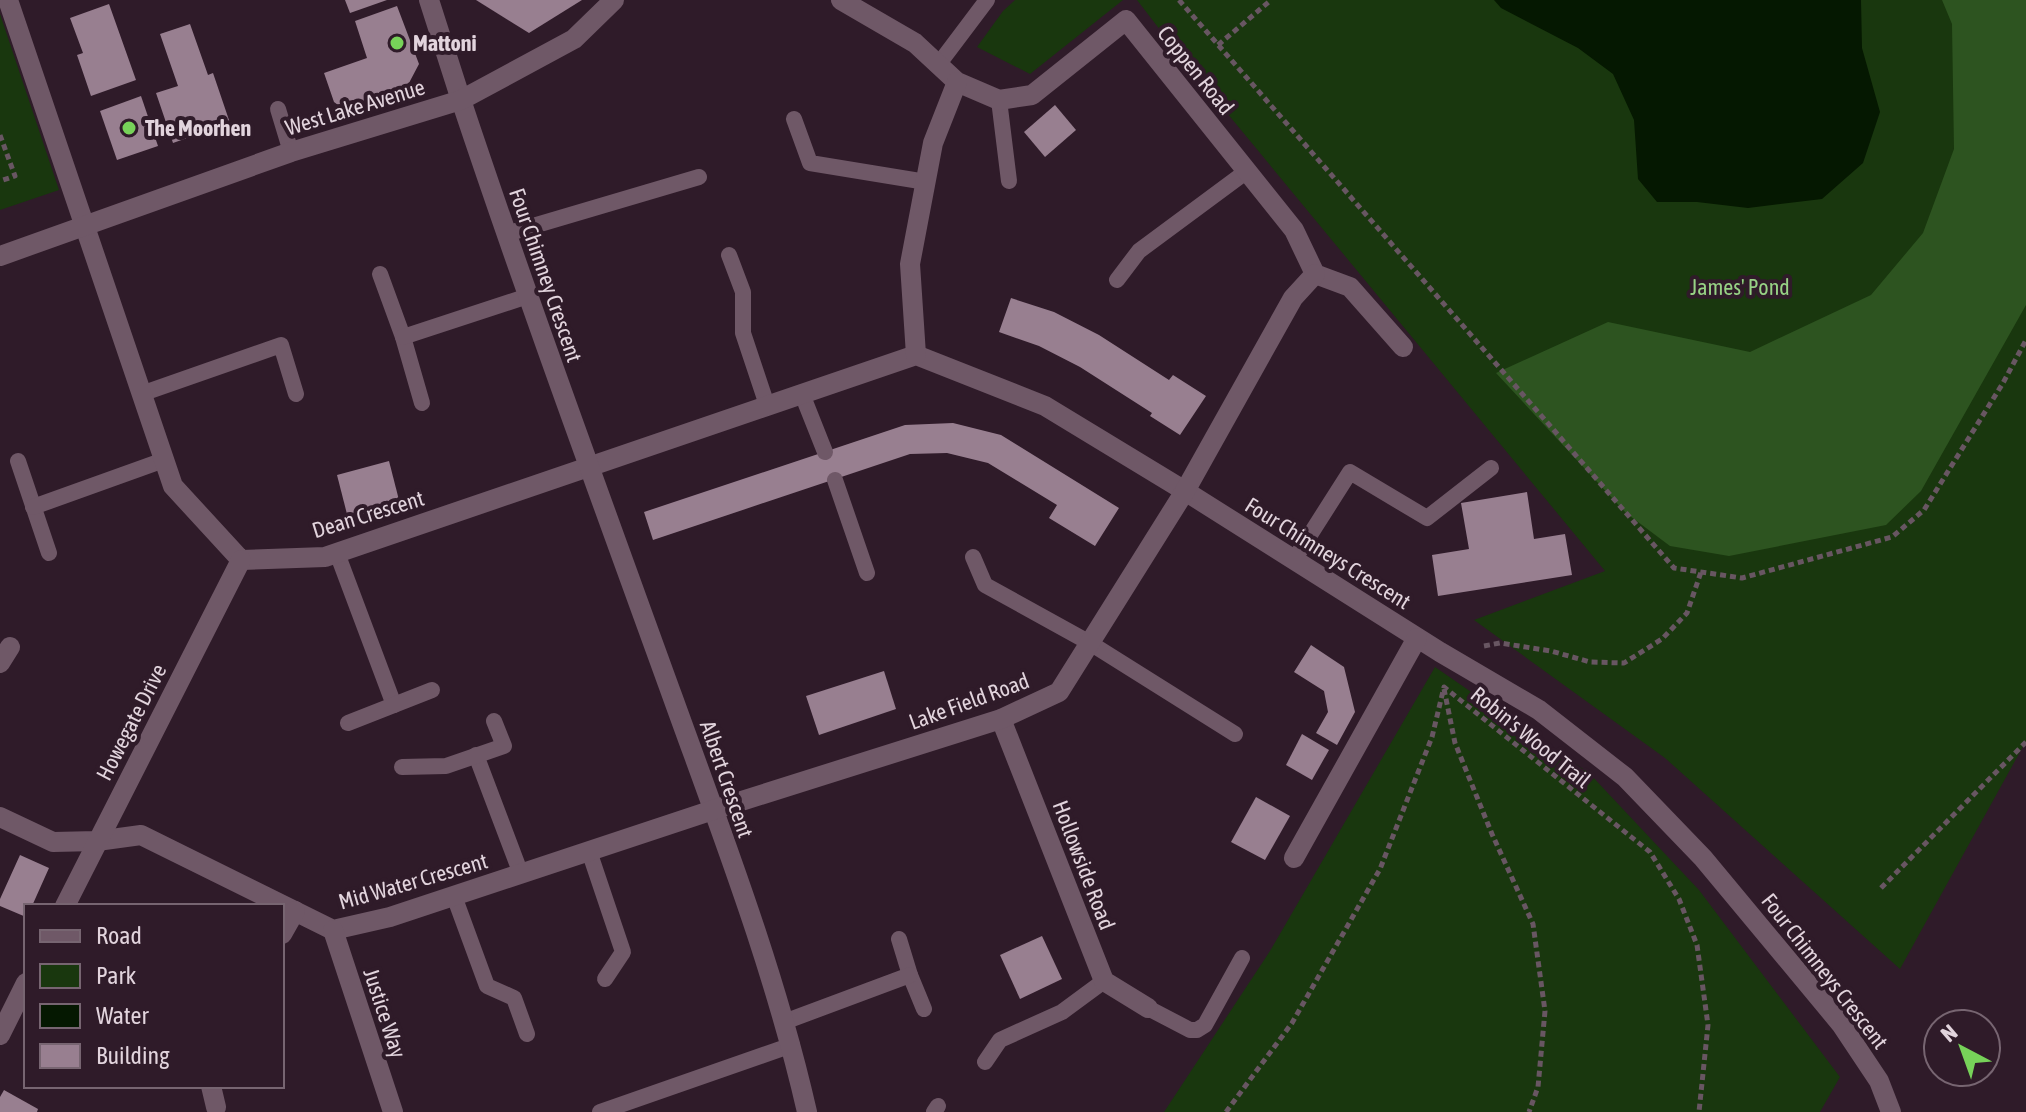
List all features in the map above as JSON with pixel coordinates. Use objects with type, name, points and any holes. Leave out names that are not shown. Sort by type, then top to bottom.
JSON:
[{"type":"street","points":[[8,0],[173,486],[241,560]]},
{"type":"street","points":[[429,0],[461,100]]},
{"type":"street","name":"West Lake Avenue","points":[[0,256],[291,152],[461,100],[574,39],[614,0]]},
{"type":"street","points":[[841,0],[915,43],[957,82],[999,100]]},
{"type":"street","name":"Coppen Road","points":[[999,100],[1032,95],[1126,20],[1294,230],[1315,274]]},
{"type":"street","points":[[589,465],[916,355],[910,264],[933,143],[957,82]]},
{"type":"street","name":"Four Chimney Crescent","points":[[461,100],[589,465]]},
{"type":"street","points":[[1185,491],[1293,298],[1315,274],[1350,287],[1403,347]]},
{"type":"street","name":"Four Chimneys Crescent","points":[[916,355],[1045,406],[1417,638],[1539,710],[1625,777],[1703,858],[1841,1024],[1879,1081],[1891,1112]]},
{"type":"street","name":"Dean Crescent","points":[[241,560],[325,557],[589,465]]},
{"type":"street","name":"Albert Crescent","points":[[589,465],[713,810],[792,1045],[807,1112]]},
{"type":"street","name":"Lake Field Road","points":[[713,810],[1001,719],[1059,692],[1185,491]]},
{"type":"street","name":"Howegate Drive","points":[[66,904],[241,560]]},
{"type":"street","points":[[1294,858],[1417,638]]},
{"type":"street","name":"Hollowside Road","points":[[1001,719],[1104,981]]},
{"type":"street","name":"Mid Water Crescent","points":[[284,906],[333,930],[390,917],[713,810]]},
{"type":"street","name":"Mid Water Crescent","points":[[0,817],[53,842],[97,841],[141,835],[281,904]]},
{"type":"street","points":[[284,930],[295,911]]},
{"type":"street","name":"Justice Way","points":[[333,930],[393,1112]]},
{"type":"street","points":[[1104,981],[1148,1008]]},
{"type":"street","points":[[0,1035],[24,987]]},
{"type":"street","points":[[211,1088],[216,1107]]},
{"type":"lane","points":[[938,65],[987,0]]},
{"type":"lane","points":[[999,100],[1009,181]]},
{"type":"lane","points":[[278,109],[291,152]]},
{"type":"lane","points":[[794,119],[810,163],[926,182]]},
{"type":"lane","points":[[1117,280],[1139,251],[1247,171]]},
{"type":"lane","points":[[506,234],[699,177]]},
{"type":"lane","points":[[729,255],[743,292],[743,333],[767,405]]},
{"type":"lane","points":[[380,274],[422,403]]},
{"type":"lane","points":[[403,337],[528,296]]},
{"type":"lane","points":[[141,394],[281,345],[296,394]]},
{"type":"lane","points":[[802,394],[825,452]]},
{"type":"lane","points":[[33,507],[164,460]]},
{"type":"lane","points":[[18,461],[49,553]]},
{"type":"lane","points":[[1294,560],[1350,472],[1427,518],[1491,468]]},
{"type":"lane","points":[[835,480],[867,573]]},
{"type":"lane","points":[[337,553],[394,705]]},
{"type":"lane","points":[[973,557],[985,585],[1090,643],[1235,734]]},
{"type":"lane","points":[[348,723],[432,690]]},
{"type":"lane","points":[[402,767],[446,766],[504,746],[494,721]]},
{"type":"lane","points":[[476,755],[521,874]]},
{"type":"lane","points":[[589,851],[623,952],[605,979]]},
{"type":"lane","points":[[454,896],[487,986],[514,998],[527,1034]]},
{"type":"lane","points":[[899,939],[924,1009]]},
{"type":"lane","points":[[1148,1008],[1190,1030],[1197,1030],[1205,1025],[1242,958]]},
{"type":"lane","points":[[784,1022],[910,975]]},
{"type":"lane","points":[[985,1062],[1000,1040],[1062,1012],[1104,981]]},
{"type":"lane","points":[[600,1112],[792,1045]]},
{"type":"path","points":[[1179,0],[1674,568],[1742,578],[1892,537],[1924,510],[2003,383],[2026,340]]},
{"type":"path","points":[[1218,45],[1271,0]]},
{"type":"path","points":[[0,135],[15,176],[0,181]]},
{"type":"path","points":[[1440,652],[1500,643],[1551,651],[1590,662],[1624,663],[1662,639],[1687,613],[1701,572]]},
{"type":"path","points":[[1444,687],[1455,743],[1533,924],[1545,1011],[1538,1087],[1529,1112]]},
{"type":"path","name":"Robin's Wood Trail","points":[[1226,1112],[1292,1023],[1380,869],[1432,737],[1444,687],[1650,852],[1679,899],[1697,945],[1708,1025],[1699,1112]]},
{"type":"path","points":[[1881,888],[2026,742]]},
{"type":"green space","points":[[1015,0],[1123,0],[1030,74],[977,47],[1003,11]]},
{"type":"green space","name":"James' Pond","points":[[1137,0],[2026,0],[2026,741],[1900,969],[1665,758],[1474,620],[1605,571]]},
{"type":"green space","points":[[1942,0],[2026,0],[2026,305],[1921,491],[1886,525],[1729,556],[1670,546],[1626,513],[1496,373],[1608,322],[1750,352],[1871,295],[1923,233],[1954,149],[1952,24]]},
{"type":"green space","points":[[0,14],[59,190],[0,210]]},
{"type":"green space","points":[[1435,667],[1589,773],[1699,890],[1840,1077],[1820,1112],[1164,1112],[1270,951]]},
{"type":"water","name":"James' Pond","points":[[1494,0],[1861,0],[1862,48],[1880,112],[1863,163],[1822,199],[1748,208],[1697,202],[1657,202],[1638,179],[1634,120],[1613,74],[1578,48],[1501,8]]},
{"type":"building","points":[[345,0],[387,0],[350,13]]},
{"type":"building","points":[[476,0],[582,0],[529,33]]},
{"type":"building","points":[[109,4],[136,80],[91,96],[77,55],[83,53],[70,18]]},
{"type":"building","points":[[397,6],[419,64],[400,100],[353,116],[334,102],[324,73],[367,58],[355,21]]},
{"type":"building","points":[[190,24],[208,75],[213,73],[230,123],[173,143],[156,93],[178,86],[160,34]]},
{"type":"building","name":"The Moorhen","points":[[141,96],[158,146],[117,160],[100,111]]},
{"type":"building","points":[[1055,105],[1076,130],[1045,157],[1024,132]]},
{"type":"building","points":[[1011,298],[1054,312],[1099,335],[1169,380],[1173,375],[1206,396],[1180,435],[1150,416],[1152,413],[1080,367],[1039,346],[999,332]]},
{"type":"building","points":[[953,423],[1001,435],[1119,508],[1095,546],[1049,518],[1057,505],[988,463],[947,453],[910,454],[653,540],[644,512],[905,425]]},
{"type":"building","points":[[389,461],[400,504],[348,518],[337,475]]},
{"type":"building","points":[[1527,492],[1534,539],[1565,534],[1572,575],[1438,596],[1432,555],[1469,549],[1461,503]]},
{"type":"building","points":[[1311,645],[1344,667],[1355,712],[1337,745],[1316,733],[1328,712],[1324,691],[1294,672]]},
{"type":"building","points":[[884,671],[896,709],[819,735],[806,696]]},
{"type":"building","points":[[1302,734],[1329,750],[1312,780],[1286,765]]},
{"type":"building","points":[[1256,797],[1290,816],[1265,860],[1231,842]]},
{"type":"building","points":[[20,855],[49,868],[33,904],[24,904],[24,916],[0,906],[0,899]]},
{"type":"building","points":[[1042,936],[1062,979],[1020,999],[1000,955]]},
{"type":"building","points":[[4,1090],[38,1109],[37,1112],[0,1112],[0,1097]]},
{"type":"place","name":"Mattoni","points":[[397,43]]},
{"type":"place","name":"The Moorhen","points":[[129,128]]}]
